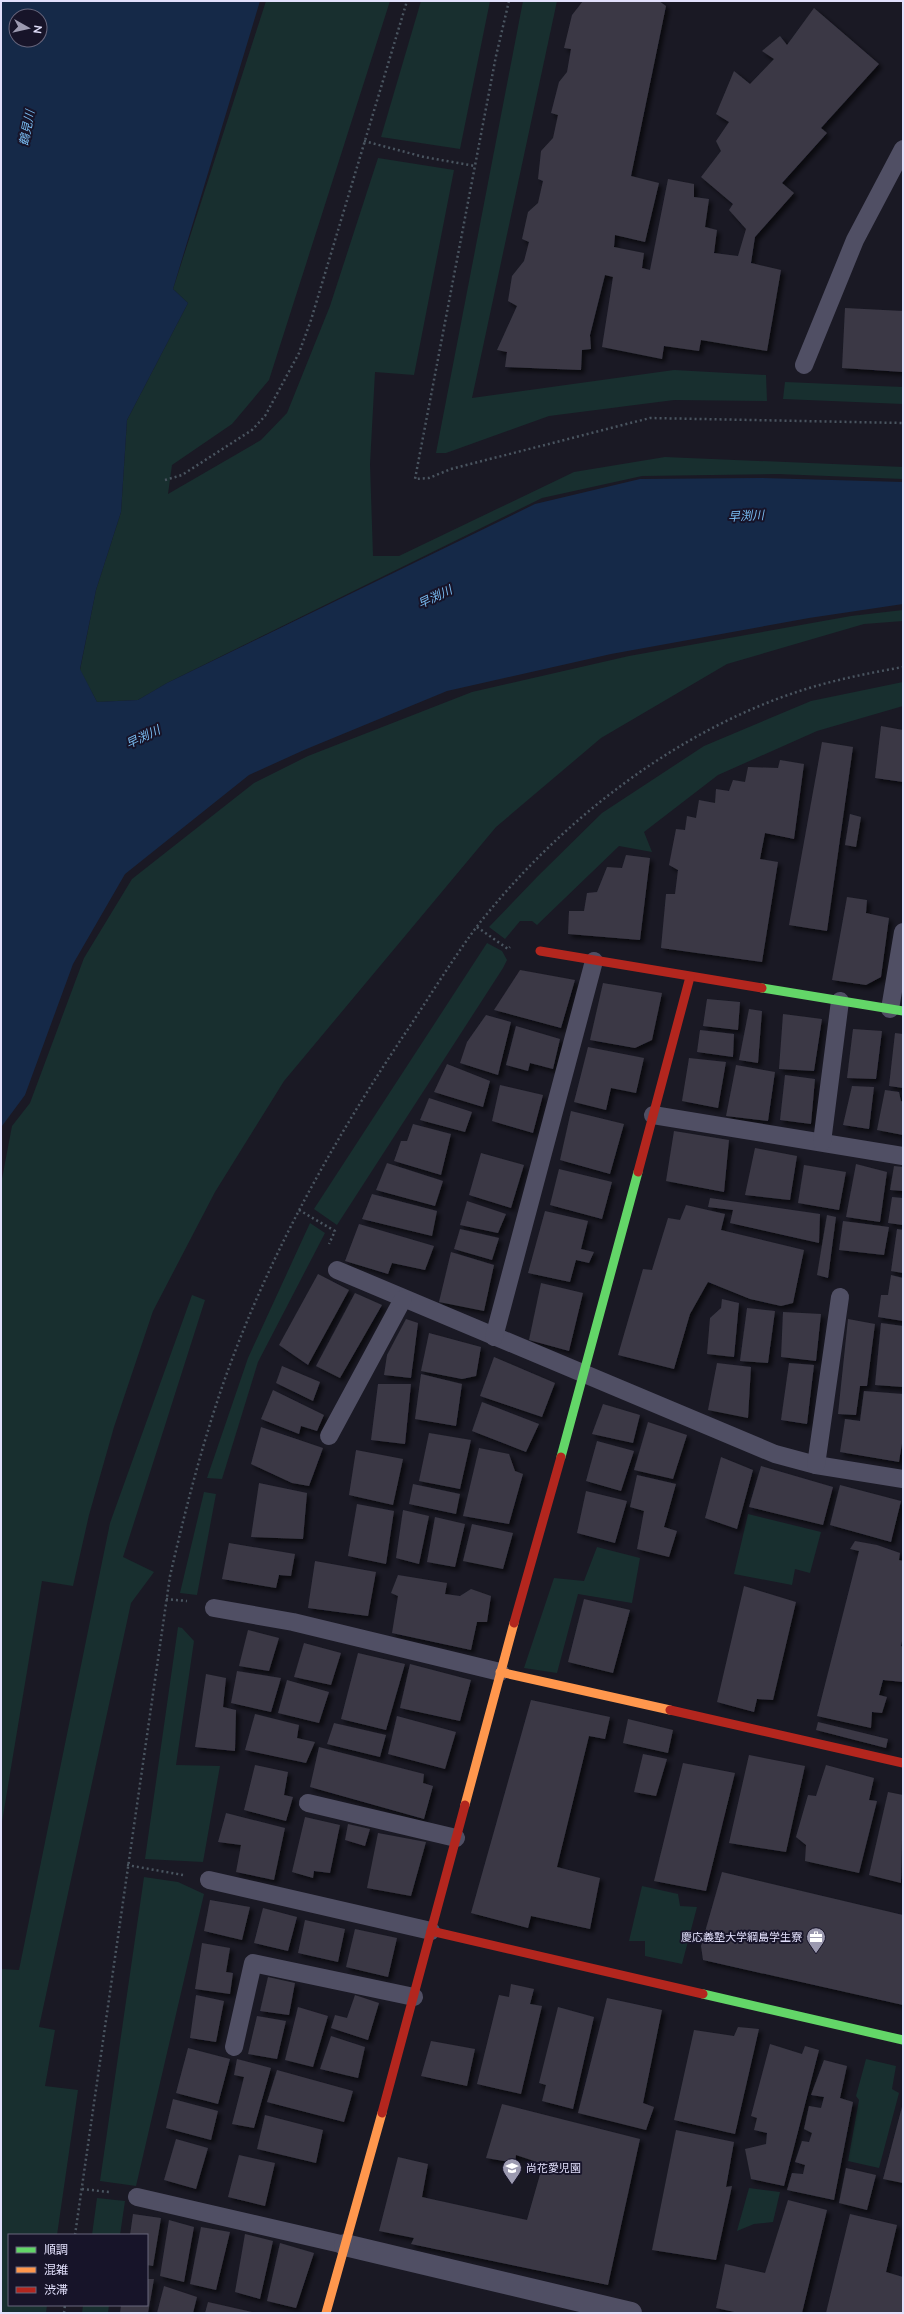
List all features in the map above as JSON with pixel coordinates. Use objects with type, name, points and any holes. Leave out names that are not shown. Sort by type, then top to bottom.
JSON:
[{"type":"street","points":[[540,951],[896,1010]]},
{"type":"street","points":[[326,2313],[414,1997],[500,1672],[584,1375],[690,977]]},
{"type":"street","points":[[500,1672],[903,1763]]},
{"type":"street","points":[[431,1931],[903,2040]]},
{"type":"street","points":[[345,2245],[632,2313]]},
{"type":"lane","points":[[804,365],[855,240],[903,149]]},
{"type":"lane","points":[[896,1010],[903,932]]},
{"type":"lane","points":[[494,1337],[594,961]]},
{"type":"lane","points":[[822,1142],[840,1001]]},
{"type":"lane","points":[[653,1115],[903,1156]]},
{"type":"lane","points":[[337,1270],[775,1454],[816,1465],[903,1479]]},
{"type":"lane","points":[[816,1465],[840,1298]]},
{"type":"lane","points":[[329,1436],[404,1299]]},
{"type":"lane","points":[[214,1608],[293,1622],[500,1672]]},
{"type":"lane","points":[[308,1803],[456,1838]]},
{"type":"lane","points":[[209,1880],[431,1931]]},
{"type":"lane","points":[[234,2047],[253,1963],[414,1997]]},
{"type":"lane","points":[[137,2197],[345,2245]]},
{"type":"path","points":[[165,480],[189,471],[252,430],[265,416],[299,353],[407,1]]},
{"type":"path","points":[[509,1],[496,56],[415,479],[429,478],[451,469],[650,418],[903,423]]},
{"type":"path","points":[[364,141],[424,157],[475,166]]},
{"type":"path","points":[[75,2234],[166,1599],[191,1486],[228,1371],[257,1298],[299,1210],[365,1094],[477,927],[522,874],[574,824],[619,788],[678,747],[753,709],[805,689],[856,676],[903,667]]},
{"type":"path","points":[[477,927],[490,936]]},
{"type":"path","points":[[299,1210],[335,1231],[325,1250]]},
{"type":"path","points":[[166,1599],[183,1601]]},
{"type":"path","points":[[127,1866],[186,1876]]},
{"type":"path","points":[[82,2189],[99,2191]]},
{"type":"green space","points":[[266,1],[390,1],[269,380],[232,424],[172,465],[168,494],[261,440],[287,413],[330,306],[378,158],[454,170],[414,375],[375,372],[370,464],[373,556],[399,556],[574,472],[665,457],[903,467],[903,479],[778,474],[642,476],[542,498],[167,683],[138,700],[97,702],[80,670],[96,590],[121,512],[127,420],[188,303],[173,289]]},
{"type":"green space","points":[[421,1],[490,1],[460,149],[381,137]]},
{"type":"green space","points":[[523,1],[557,1],[472,398],[674,370],[766,375],[767,401],[674,400],[549,416],[446,453],[436,453]]},
{"type":"green space","points":[[785,382],[903,387],[903,404],[783,399]]},
{"type":"green space","points":[[903,610],[903,621],[864,624],[727,664],[601,738],[496,827],[284,1081],[215,1192],[153,1311],[114,1427],[89,1515],[73,1586],[42,1581],[1,1828],[1,1184],[12,1126],[30,1103],[84,958],[132,879],[254,783],[308,756],[472,692],[629,656],[851,616]]},
{"type":"green space","points":[[903,682],[903,706],[817,731],[718,775],[644,832],[652,852],[619,846],[537,925],[532,921],[520,921],[505,939],[489,927],[602,813],[704,746],[811,701]]},
{"type":"green space","points":[[487,943],[502,951],[507,960],[503,968],[337,1225],[314,1209]]},
{"type":"green space","points":[[310,1223],[325,1233],[258,1362],[222,1479],[207,1478],[248,1358]]},
{"type":"green space","points":[[192,1295],[205,1300],[123,1557],[154,1572],[131,1603],[39,2027],[55,2030],[45,2086],[78,2090],[57,2234],[8,2234],[8,2306],[47,2306],[46,2313],[1,2313],[1,1969],[19,1970],[110,1523]]},
{"type":"green space","points":[[204,1492],[216,1494],[197,1595],[180,1593]]},
{"type":"green space","points":[[748,1514],[821,1532],[810,1573],[795,1569],[792,1585],[734,1574]]},
{"type":"green space","points":[[597,1547],[640,1558],[632,1603],[578,1594],[557,1673],[524,1668],[554,1578],[584,1581]]},
{"type":"green space","points":[[178,1627],[182,1628],[194,1641],[176,1765],[220,1766],[203,1862],[145,1859]]},
{"type":"green space","points":[[144,1877],[178,1882],[204,1894],[136,2186],[100,2181]]},
{"type":"green space","points":[[642,1886],[678,1894],[680,1906],[697,1907],[682,1964],[645,1956],[645,1941],[629,1941]]},
{"type":"green space","points":[[866,2059],[896,2066],[892,2089],[899,2093],[879,2168],[848,2161],[859,2100],[856,2096]]},
{"type":"green space","points":[[749,2188],[780,2192],[773,2222],[754,2224],[737,2231]]},
{"type":"green space","points":[[97,2198],[125,2201],[120,2234],[92,2234]]},
{"type":"green space","points":[[83,2306],[109,2306],[108,2313],[82,2313]]},
{"type":"water","points":[[1,1],[260,1],[173,289],[188,303],[127,420],[121,512],[96,590],[80,669],[97,702],[138,700],[167,683],[535,504],[640,479],[762,478],[903,482],[903,604],[809,618],[611,654],[447,691],[304,750],[249,775],[125,874],[73,964],[25,1095],[2,1126],[1,1133]]},
{"type":"building","points":[[583,1],[659,1],[666,6],[631,176],[659,183],[645,242],[615,235],[614,247],[644,253],[642,268],[650,270],[668,179],[694,184],[694,197],[709,199],[705,227],[717,230],[714,253],[738,256],[746,229],[729,210],[733,204],[701,177],[721,151],[716,141],[729,122],[716,114],[734,71],[750,84],[774,59],[762,51],[780,36],[787,45],[814,8],[879,64],[821,128],[827,133],[782,183],[794,193],[755,237],[751,263],[781,270],[767,351],[701,340],[699,351],[664,346],[662,359],[602,347],[613,277],[605,275],[590,335],[591,349],[582,350],[581,370],[505,367],[507,352],[497,350],[517,306],[508,301],[512,276],[524,261],[529,242],[522,239],[528,212],[538,203],[543,181],[538,179],[541,151],[553,138],[558,115],[551,113],[559,82],[567,72],[571,49],[564,48],[572,15]]},
{"type":"building","points":[[845,308],[903,311],[903,372],[842,368]]},
{"type":"building","points":[[881,726],[903,730],[903,782],[875,778]]},
{"type":"building","points":[[822,742],[853,747],[827,931],[789,925]]},
{"type":"building","points":[[780,760],[804,764],[794,839],[765,833],[760,859],[778,862],[762,962],[661,948],[666,894],[675,894],[678,870],[669,865],[676,829],[685,830],[687,816],[696,818],[699,800],[715,803],[716,789],[729,791],[733,780],[745,782],[748,767],[778,768]]},
{"type":"building","points":[[850,814],[861,817],[856,847],[845,845]]},
{"type":"building","points":[[626,855],[650,858],[640,940],[568,934],[569,911],[584,911],[587,893],[597,892],[607,867],[622,868]]},
{"type":"building","points":[[847,897],[867,900],[866,913],[889,918],[881,977],[866,985],[832,980]]},
{"type":"building","points":[[520,970],[575,980],[561,1028],[494,1010]]},
{"type":"building","points":[[603,983],[662,993],[652,1040],[635,1048],[590,1040]]},
{"type":"building","points":[[707,999],[740,1002],[738,1030],[703,1026]]},
{"type":"building","points":[[749,1009],[762,1011],[758,1063],[739,1060]]},
{"type":"building","points":[[783,1014],[822,1019],[814,1071],[779,1069]]},
{"type":"building","points":[[486,1015],[511,1022],[498,1075],[460,1063],[467,1042]]},
{"type":"building","points":[[516,1026],[560,1039],[553,1069],[530,1063],[528,1071],[506,1065]]},
{"type":"building","points":[[853,1029],[882,1031],[876,1079],[847,1078]]},
{"type":"building","points":[[700,1030],[734,1034],[733,1057],[697,1052]]},
{"type":"building","points":[[895,1033],[903,1034],[903,1088],[889,1086]]},
{"type":"building","points":[[588,1047],[644,1058],[636,1093],[611,1088],[606,1110],[574,1102]]},
{"type":"building","points":[[689,1058],[726,1062],[718,1108],[682,1101]]},
{"type":"building","points":[[447,1064],[490,1081],[483,1107],[434,1092]]},
{"type":"building","points":[[736,1065],[775,1072],[768,1121],[726,1116]]},
{"type":"building","points":[[785,1075],[815,1079],[811,1124],[780,1120]]},
{"type":"building","points":[[500,1085],[543,1095],[533,1133],[492,1121]]},
{"type":"building","points":[[852,1086],[874,1087],[869,1129],[843,1125]]},
{"type":"building","points":[[885,1090],[899,1092],[901,1101],[903,1102],[903,1135],[877,1130]]},
{"type":"building","points":[[429,1098],[472,1112],[465,1132],[420,1120]]},
{"type":"building","points":[[571,1111],[624,1124],[610,1174],[560,1160]]},
{"type":"building","points":[[413,1124],[451,1134],[441,1175],[394,1161],[401,1141],[407,1141]]},
{"type":"building","points":[[674,1131],[729,1140],[724,1192],[666,1181]]},
{"type":"building","points":[[755,1148],[797,1156],[790,1200],[745,1195]]},
{"type":"building","points":[[481,1153],[524,1165],[511,1208],[469,1195]]},
{"type":"building","points":[[387,1163],[443,1181],[435,1206],[376,1190]]},
{"type":"building","points":[[856,1164],[887,1172],[880,1222],[846,1217]]},
{"type":"building","points":[[804,1165],[846,1172],[839,1210],[798,1203]]},
{"type":"building","points":[[894,1166],[903,1167],[903,1191],[890,1190]]},
{"type":"building","points":[[559,1169],[612,1182],[602,1219],[550,1205]]},
{"type":"building","points":[[372,1194],[437,1211],[432,1236],[362,1219]]},
{"type":"building","points":[[892,1197],[903,1198],[903,1225],[888,1223]]},
{"type":"building","points":[[710,1198],[820,1214],[819,1243],[730,1223],[733,1210],[708,1207]]},
{"type":"building","points":[[467,1201],[506,1214],[498,1233],[460,1225]]},
{"type":"building","points":[[686,1205],[725,1214],[721,1230],[804,1250],[793,1303],[781,1306],[750,1299],[708,1282],[690,1314],[674,1369],[618,1355],[643,1269],[652,1270],[668,1218],[680,1220]]},
{"type":"building","points":[[545,1211],[588,1221],[581,1249],[594,1252],[589,1263],[576,1260],[570,1282],[528,1273]]},
{"type":"building","points":[[827,1215],[836,1217],[828,1278],[817,1275]]},
{"type":"building","points":[[843,1221],[889,1227],[884,1255],[839,1250]]},
{"type":"building","points":[[359,1224],[434,1246],[425,1270],[392,1263],[388,1274],[345,1261]]},
{"type":"building","points":[[460,1229],[499,1238],[492,1260],[454,1249]]},
{"type":"building","points":[[897,1229],[903,1230],[903,1273],[891,1271]]},
{"type":"building","points":[[451,1252],[494,1265],[484,1311],[439,1302]]},
{"type":"building","points":[[318,1274],[349,1290],[308,1365],[279,1345]]},
{"type":"building","points":[[891,1275],[903,1278],[903,1321],[878,1317],[881,1295],[888,1295]]},
{"type":"building","points":[[541,1283],[583,1293],[569,1351],[529,1340]]},
{"type":"building","points":[[355,1293],[382,1305],[340,1378],[316,1366]]},
{"type":"building","points":[[722,1299],[739,1303],[734,1357],[707,1354],[710,1318],[721,1308]]},
{"type":"building","points":[[747,1308],[775,1311],[768,1363],[740,1361]]},
{"type":"building","points":[[783,1312],[821,1314],[816,1361],[781,1357]]},
{"type":"building","points":[[406,1319],[418,1323],[411,1378],[384,1375],[387,1355]]},
{"type":"building","points":[[848,1319],[875,1324],[867,1386],[860,1386],[856,1415],[838,1414]]},
{"type":"building","points":[[881,1323],[903,1326],[903,1387],[875,1385]]},
{"type":"building","points":[[429,1333],[481,1347],[476,1376],[462,1379],[421,1371]]},
{"type":"building","points":[[494,1357],[555,1383],[542,1417],[480,1396]]},
{"type":"building","points":[[717,1363],[751,1367],[748,1418],[708,1410]]},
{"type":"building","points":[[789,1363],[814,1365],[807,1424],[781,1420]]},
{"type":"building","points":[[282,1366],[320,1382],[313,1401],[276,1383]]},
{"type":"building","points":[[421,1374],[462,1384],[456,1426],[415,1419]]},
{"type":"building","points":[[378,1384],[411,1384],[405,1444],[371,1440]]},
{"type":"building","points":[[273,1390],[324,1415],[317,1431],[301,1426],[299,1434],[261,1419]]},
{"type":"building","points":[[864,1391],[903,1394],[903,1437],[899,1462],[840,1452],[845,1419],[860,1421]]},
{"type":"building","points":[[482,1402],[539,1424],[526,1452],[472,1431]]},
{"type":"building","points":[[603,1404],[640,1415],[633,1443],[592,1434]]},
{"type":"building","points":[[648,1422],[687,1435],[673,1479],[634,1470]]},
{"type":"building","points":[[261,1427],[323,1448],[309,1486],[292,1483],[251,1464]]},
{"type":"building","points":[[429,1433],[471,1440],[460,1489],[419,1481]]},
{"type":"building","points":[[597,1441],[634,1451],[621,1491],[586,1481]]},
{"type":"building","points":[[479,1448],[509,1454],[515,1471],[523,1474],[509,1524],[463,1516]]},
{"type":"building","points":[[356,1450],[403,1459],[393,1505],[349,1495]]},
{"type":"building","points":[[721,1457],[753,1470],[737,1529],[705,1518]]},
{"type":"building","points":[[761,1466],[833,1487],[823,1525],[749,1507]]},
{"type":"building","points":[[637,1475],[676,1484],[664,1527],[677,1531],[669,1557],[637,1549],[644,1511],[630,1507]]},
{"type":"building","points":[[259,1483],[307,1493],[303,1539],[251,1537]]},
{"type":"building","points":[[413,1484],[460,1494],[456,1514],[409,1504]]},
{"type":"building","points":[[840,1485],[901,1501],[891,1542],[830,1525]]},
{"type":"building","points":[[586,1491],[627,1501],[615,1543],[577,1533]]},
{"type":"building","points":[[357,1504],[394,1511],[386,1564],[348,1556]]},
{"type":"building","points":[[403,1510],[429,1516],[419,1564],[396,1558]]},
{"type":"building","points":[[435,1517],[465,1524],[455,1567],[427,1562]]},
{"type":"building","points":[[472,1524],[513,1533],[503,1569],[463,1561]]},
{"type":"building","points":[[855,1541],[877,1545],[900,1553],[899,1560],[903,1561],[903,1636],[901,1646],[903,1647],[903,1682],[883,1680],[879,1695],[887,1697],[882,1713],[872,1712],[871,1728],[817,1716],[859,1551],[850,1549]]},
{"type":"building","points":[[229,1543],[295,1554],[291,1576],[279,1575],[276,1588],[222,1579]]},
{"type":"building","points":[[315,1561],[376,1572],[368,1616],[308,1608]]},
{"type":"building","points":[[398,1575],[447,1583],[445,1594],[460,1596],[471,1589],[491,1596],[487,1622],[477,1622],[471,1650],[392,1633],[398,1596],[391,1593]]},
{"type":"building","points":[[744,1586],[796,1602],[773,1700],[757,1699],[754,1712],[717,1702]]},
{"type":"building","points":[[584,1599],[630,1610],[613,1673],[568,1662]]},
{"type":"building","points":[[248,1630],[279,1638],[269,1671],[239,1666]]},
{"type":"building","points":[[304,1643],[341,1653],[331,1685],[294,1677]]},
{"type":"building","points":[[358,1653],[405,1664],[386,1730],[341,1719]]},
{"type":"building","points":[[410,1664],[471,1680],[460,1721],[400,1708]]},
{"type":"building","points":[[237,1671],[281,1678],[271,1712],[231,1703]]},
{"type":"building","points":[[206,1674],[226,1678],[223,1707],[236,1710],[235,1751],[195,1747]]},
{"type":"building","points":[[287,1680],[329,1692],[319,1723],[278,1713]]},
{"type":"building","points":[[531,1700],[610,1717],[605,1739],[589,1736],[557,1867],[600,1878],[590,1929],[531,1916],[528,1928],[471,1913]]},
{"type":"building","points":[[255,1714],[299,1725],[297,1738],[315,1742],[306,1763],[245,1750]]},
{"type":"building","points":[[397,1716],[456,1732],[445,1769],[388,1754]]},
{"type":"building","points":[[628,1719],[673,1730],[668,1753],[623,1743]]},
{"type":"building","points":[[818,1722],[888,1739],[886,1748],[816,1730]]},
{"type":"building","points":[[334,1723],[386,1735],[380,1757],[327,1744]]},
{"type":"building","points":[[319,1747],[424,1774],[423,1783],[433,1786],[424,1819],[310,1787]]},
{"type":"building","points":[[643,1754],[667,1759],[656,1796],[634,1792]]},
{"type":"building","points":[[749,1755],[805,1766],[786,1852],[729,1843]]},
{"type":"building","points":[[683,1763],[735,1773],[706,1891],[654,1881]]},
{"type":"building","points":[[255,1765],[288,1772],[284,1795],[293,1797],[286,1821],[244,1810]]},
{"type":"building","points":[[826,1765],[874,1778],[869,1800],[877,1801],[859,1873],[805,1861],[806,1845],[796,1837],[808,1795],[816,1796]]},
{"type":"building","points":[[888,1792],[903,1795],[901,1883],[869,1875]]},
{"type":"building","points":[[226,1813],[285,1828],[274,1880],[236,1872],[241,1845],[218,1842]]},
{"type":"building","points":[[305,1817],[340,1825],[330,1873],[314,1871],[313,1878],[292,1872]]},
{"type":"building","points":[[348,1824],[370,1829],[365,1846],[345,1840]]},
{"type":"building","points":[[378,1833],[426,1842],[411,1896],[367,1888]]},
{"type":"building","points":[[722,1872],[903,1915],[903,2005],[703,1960],[701,1946]]},
{"type":"building","points":[[210,1900],[250,1907],[242,1940],[204,1931]]},
{"type":"building","points":[[263,1908],[297,1917],[288,1951],[254,1943]]},
{"type":"building","points":[[305,1920],[345,1929],[338,1962],[298,1953]]},
{"type":"building","points":[[355,1929],[397,1938],[388,1977],[346,1967]]},
{"type":"building","points":[[202,1943],[230,1948],[226,1972],[233,1973],[230,1994],[195,1989]]},
{"type":"building","points":[[268,1977],[295,1983],[289,2015],[260,2011]]},
{"type":"building","points":[[511,1984],[534,1989],[530,2004],[542,2006],[521,2094],[477,2084],[499,1995],[509,1997]]},
{"type":"building","points":[[196,1995],[224,2001],[216,2042],[190,2038]]},
{"type":"building","points":[[355,1995],[379,2003],[368,2040],[331,2028],[335,2015],[347,2018]]},
{"type":"building","points":[[607,1998],[662,2010],[643,2103],[654,2107],[646,2130],[578,2113]]},
{"type":"building","points":[[298,2007],[328,2016],[313,2067],[285,2060]]},
{"type":"building","points":[[558,2007],[594,2017],[573,2109],[542,2101],[546,2085],[539,2083]]},
{"type":"building","points":[[257,2016],[286,2021],[277,2059],[248,2054]]},
{"type":"building","points":[[738,2027],[759,2029],[735,2134],[674,2120],[694,2030],[734,2036]]},
{"type":"building","points":[[331,2036],[365,2047],[358,2078],[320,2069]]},
{"type":"building","points":[[431,2041],[475,2049],[467,2086],[421,2076]]},
{"type":"building","points":[[770,2044],[802,2054],[805,2046],[819,2050],[784,2186],[751,2179],[745,2149],[766,2144],[767,2133],[754,2130],[757,2118],[751,2116]]},
{"type":"building","points":[[188,2048],[230,2059],[218,2104],[176,2093]]},
{"type":"building","points":[[237,2059],[271,2068],[254,2128],[232,2124],[244,2077],[234,2075]]},
{"type":"building","points":[[824,2060],[847,2066],[840,2098],[853,2102],[834,2200],[787,2190],[792,2173],[803,2174],[805,2165],[795,2162],[802,2141],[809,2142],[812,2133],[804,2129],[809,2106],[821,2108],[824,2097],[811,2095]]},
{"type":"building","points":[[277,2070],[353,2091],[344,2122],[267,2102]]},
{"type":"building","points":[[173,2099],[218,2111],[211,2140],[166,2128]]},
{"type":"building","points":[[903,2103],[903,2183],[883,2179]]},
{"type":"building","name":"尚花愛児園","points":[[502,2104],[640,2139],[608,2285],[411,2244],[414,2238],[379,2231],[398,2157],[428,2164],[422,2197],[527,2220],[543,2164],[516,2155],[515,2163],[486,2158]]},
{"type":"building","points":[[265,2115],[323,2130],[316,2163],[257,2149]]},
{"type":"building","points":[[676,2130],[734,2142],[726,2187],[732,2186],[716,2260],[652,2250]]},
{"type":"building","points":[[176,2139],[208,2148],[196,2189],[164,2180]]},
{"type":"building","points":[[239,2155],[275,2163],[265,2206],[228,2197]]},
{"type":"building","points":[[846,2168],[876,2175],[867,2210],[839,2203]]},
{"type":"building","points":[[788,2200],[827,2210],[802,2313],[739,2313],[716,2308],[725,2264],[765,2273]]},
{"type":"building","points":[[133,2214],[161,2218],[153,2266],[148,2265],[148,2234],[130,2234]]},
{"type":"building","points":[[850,2214],[897,2225],[886,2272],[903,2277],[903,2313],[826,2313]]},
{"type":"building","points":[[169,2220],[194,2227],[184,2282],[160,2276]]},
{"type":"building","points":[[201,2227],[230,2232],[216,2290],[190,2284]]},
{"type":"building","points":[[245,2234],[273,2241],[260,2299],[235,2292]]},
{"type":"building","points":[[280,2243],[314,2253],[296,2308],[267,2301]]},
{"type":"building","points":[[148,2279],[154,2279],[148,2313],[120,2313],[121,2306],[148,2306]]},
{"type":"building","points":[[164,2286],[197,2297],[193,2313],[157,2313]]},
{"type":"building","points":[[208,2302],[252,2312],[252,2313],[205,2313]]},
{"type":"traffic: fast","points":[[762,988],[903,1011]]},
{"type":"traffic: fast","points":[[561,1457],[638,1172]]},
{"type":"traffic: fast","points":[[703,1994],[903,2040]]},
{"type":"traffic: slow","points":[[465,1805],[514,1623]]},
{"type":"traffic: slow","points":[[500,1672],[670,1710]]},
{"type":"traffic: slow","points":[[326,2313],[382,2113]]},
{"type":"traffic: jam","points":[[540,951],[762,988]]},
{"type":"traffic: jam","points":[[638,1172],[690,977]]},
{"type":"traffic: jam","points":[[514,1623],[561,1457]]},
{"type":"traffic: jam","points":[[670,1710],[903,1763]]},
{"type":"traffic: jam","points":[[382,2113],[465,1805]]},
{"type":"traffic: jam","points":[[431,1931],[703,1994]]},
{"type":"place","name":"慶応義塾大学綱島学生寮","points":[[816,1954]]},
{"type":"place","name":"尚花愛児園","points":[[512,2185]]},
{"type":"water label","name":"鶴見川","points":[[27,128]]},
{"type":"water label","name":"早渕川","points":[[746,516]]},
{"type":"water label","name":"早渕川","points":[[435,597]]},
{"type":"water label","name":"早渕川","points":[[143,737]]}]
